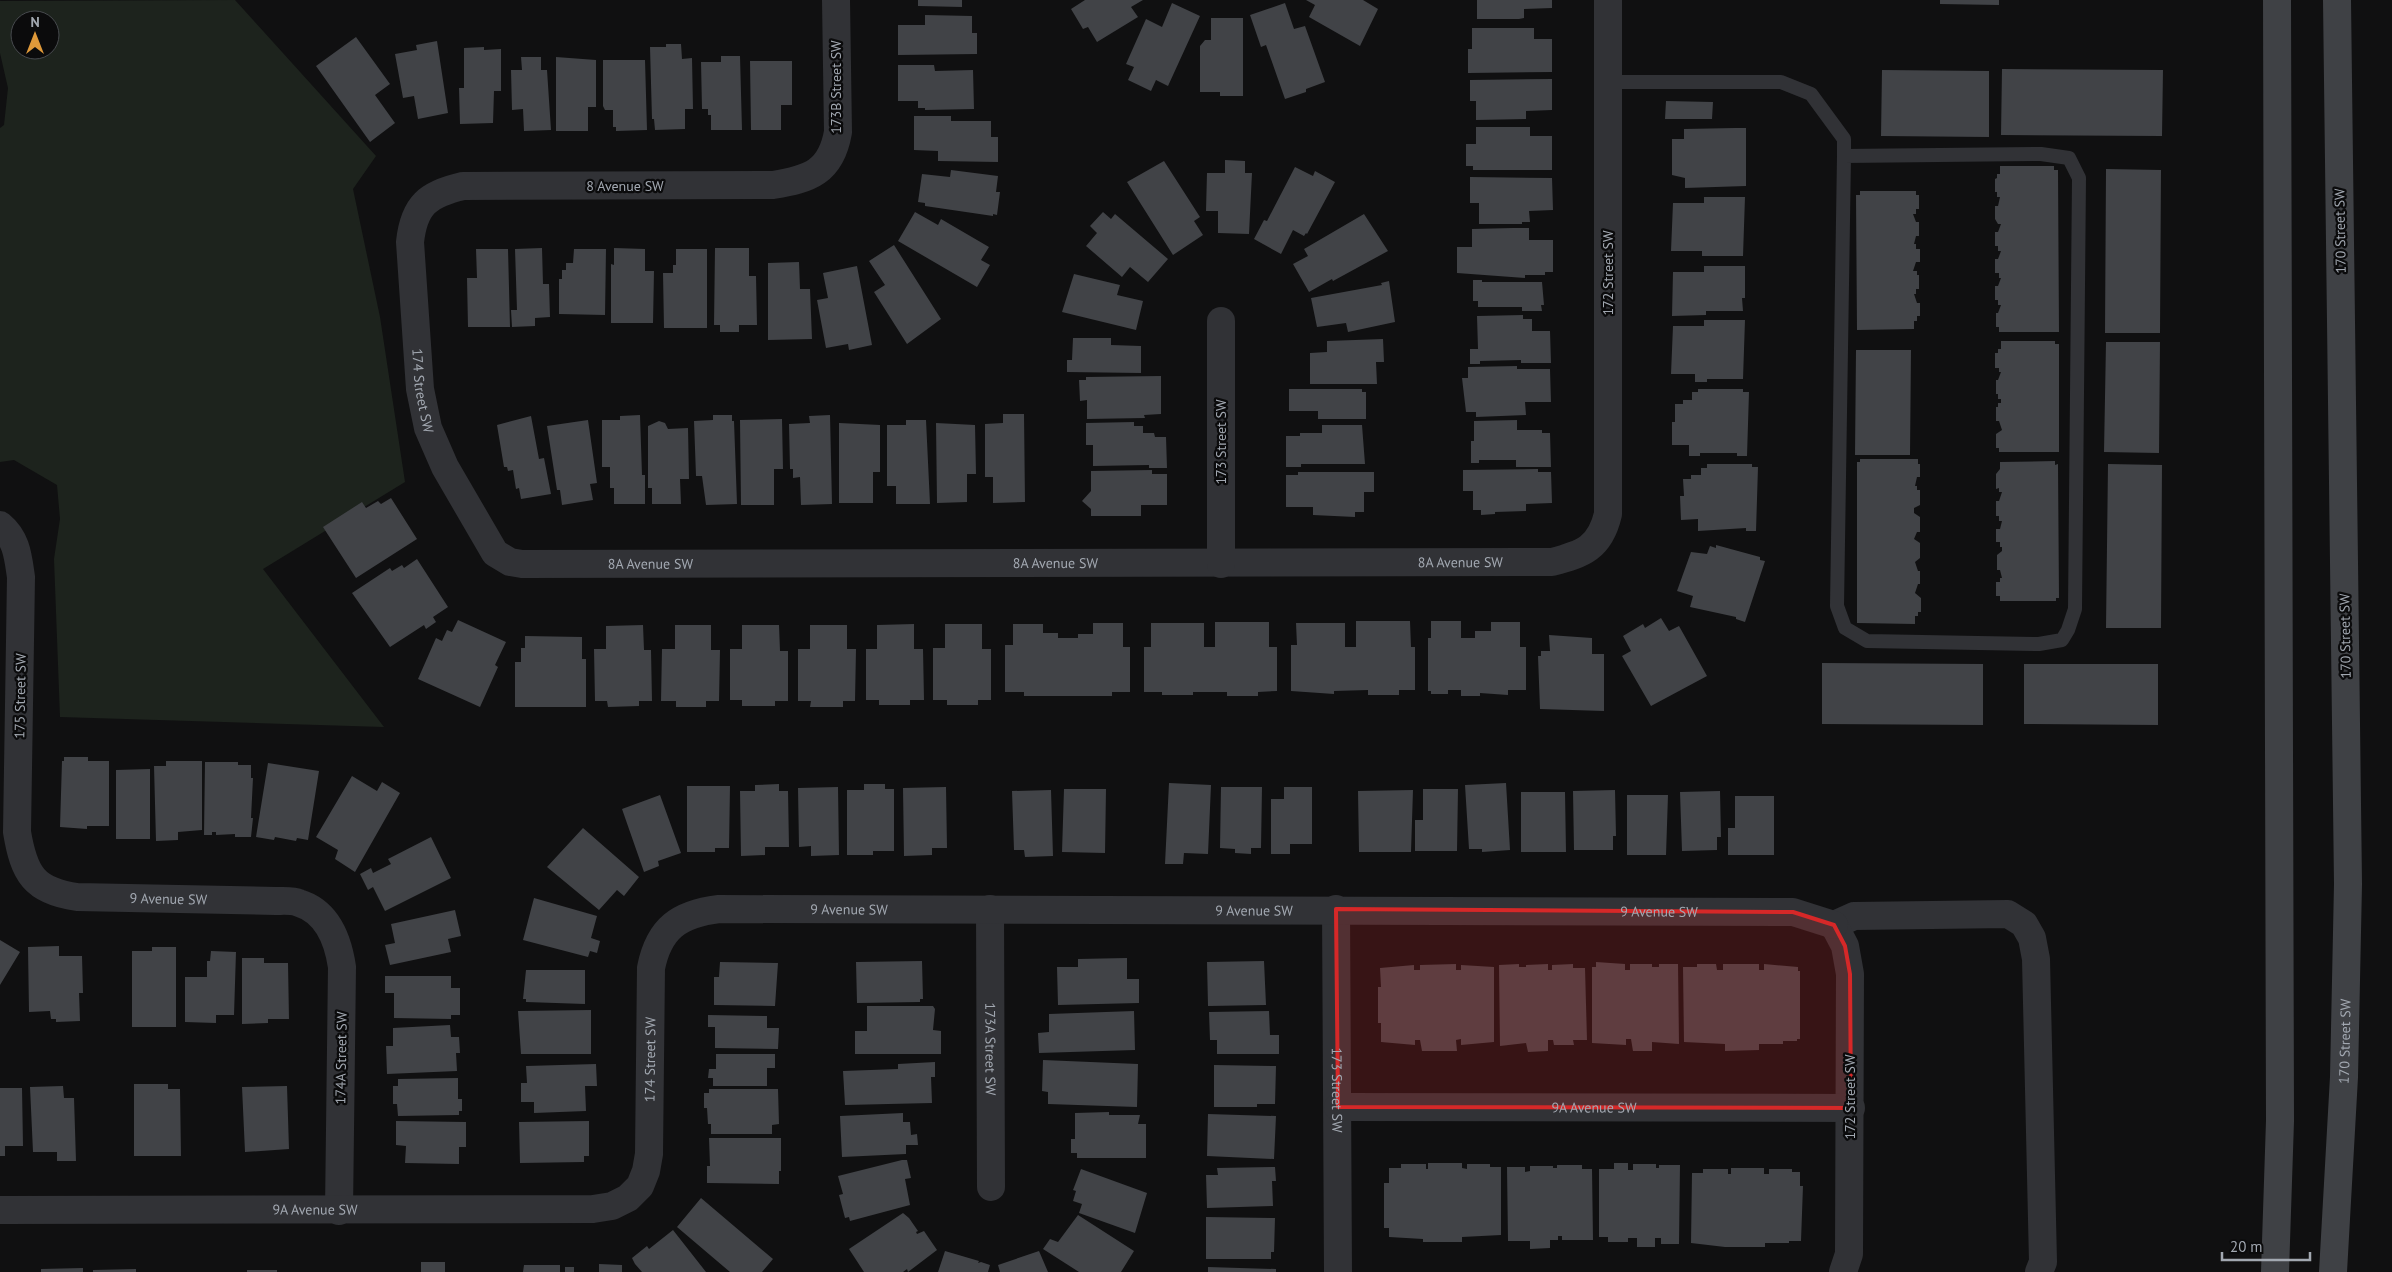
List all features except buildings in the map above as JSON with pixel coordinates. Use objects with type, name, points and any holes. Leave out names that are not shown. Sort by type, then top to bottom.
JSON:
[{"type":"main road","points":[[2275,1272],[2280,1121],[2277,0]]},
{"type":"main road","name":"170 Street SW","points":[[2332,1272],[2344,1077],[2348,884],[2337,0]]},
{"type":"street","name":"173B Street SW","points":[[820,170],[835,150],[838,132],[836,0]]},
{"type":"street","name":"172 Street SW","points":[[1596,543],[1605,529],[1608,514],[1608,0]]},
{"type":"street","name":"8 Avenue SW","points":[[428,198],[445,190],[463,186],[773,185],[794,182],[820,170]]},
{"type":"street","name":"174 Street SW","points":[[428,198],[417,211],[411,226],[410,242],[420,389],[428,428],[445,467],[485,537],[496,553],[510,562]]},
{"type":"street","name":"173 Street SW","points":[[1221,320],[1221,564]]},
{"type":"street","name":"175 Street SW","points":[[0,526],[13,538],[18,554],[20,577],[17,832],[20,851],[29,872]]},
{"type":"street","name":"8A Avenue SW","points":[[510,562],[522,564],[1221,564],[1552,562],[1577,555],[1596,543]]},
{"type":"street","name":"9 Avenue SW","points":[[29,872],[42,887],[55,894],[77,897],[298,902],[317,912]]},
{"type":"street","name":"9 Avenue SW","points":[[674,923],[689,915],[719,910],[1336,910],[1793,912],[1834,925]]},
{"type":"street","name":"173A Street SW","points":[[990,910],[991,1187]]},
{"type":"street","name":"173 Street SW","points":[[1336,910],[1338,1272]]},
{"type":"street","name":"174A Street SW","points":[[317,912],[338,943],[342,967],[339,1211]]},
{"type":"street","points":[[1834,925],[1854,916],[1982,913],[2008,914],[2024,924],[2032,938],[2036,959],[2043,1262],[2039,1272]]},
{"type":"street","name":"174 Street SW","points":[[628,1198],[640,1186],[649,1154],[651,968],[654,950],[662,936],[674,923]]},
{"type":"street","name":"172 Street SW","points":[[1834,925],[1845,946],[1850,974],[1851,1108],[1848,1254],[1843,1272]]},
{"type":"street","name":"9A Avenue SW","points":[[1338,1107],[1851,1108]]},
{"type":"street","name":"9A Avenue SW","points":[[0,1210],[339,1211],[593,1209],[612,1206],[628,1198]]},
{"type":"lane","points":[[1608,82],[1781,82],[1811,94],[1844,139],[1837,606],[1845,628],[1866,641],[2039,644],[2062,640],[2068,630],[2075,609],[2079,178],[2069,158],[2041,154],[1844,156]]},
{"type":"highlighted area","points":[[1336,909],[1793,912],[1834,925],[1845,946],[1850,974],[1851,1108],[1338,1107]]},
{"type":"shaded area","points":[[235,0],[376,156],[353,189],[380,317],[405,482],[263,569],[384,727],[60,717],[54,559],[60,519],[57,485],[14,460],[0,462],[0,128],[4,125],[8,88],[0,53],[0,1]]}]
